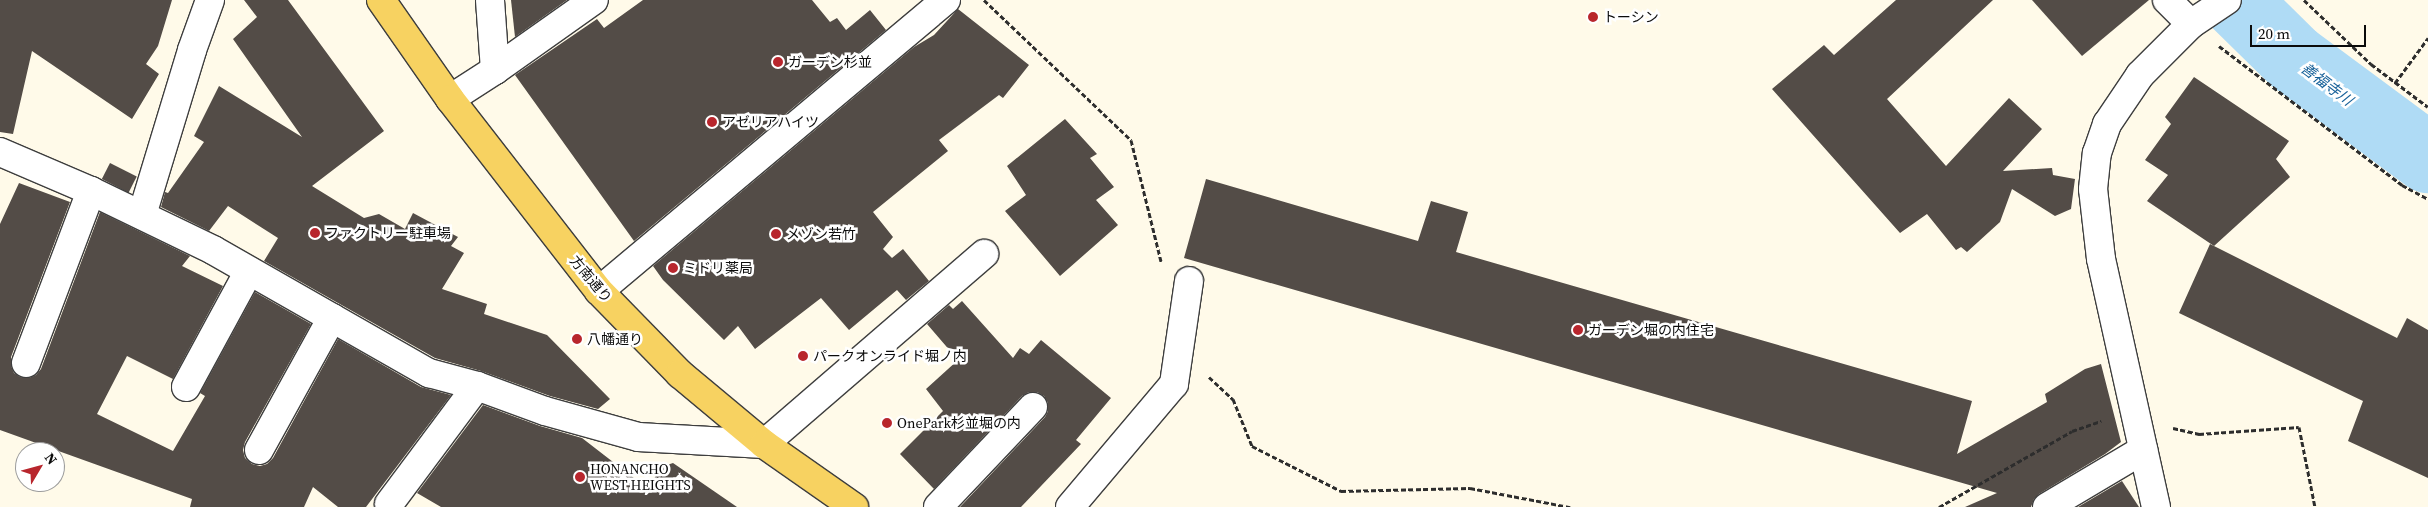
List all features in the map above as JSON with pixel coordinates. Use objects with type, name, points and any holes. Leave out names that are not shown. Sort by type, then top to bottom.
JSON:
[{"type":"main road","name":"方南通り","points":[[381,0],[450,99],[599,291],[680,374],[764,444],[854,507]]},
{"type":"street","points":[[142,215],[192,50],[210,0]]},
{"type":"street","points":[[490,0],[495,70]]},
{"type":"street","points":[[450,99],[495,70],[594,0]]},
{"type":"street","points":[[599,291],[946,0]]},
{"type":"street","points":[[2167,0],[2191,24]]},
{"type":"street","points":[[2156,507],[2101,259],[2093,188],[2097,153],[2107,124],[2140,75],[2191,24],[2227,0]]},
{"type":"street","points":[[0,152],[91,191],[213,250],[429,373],[477,386],[545,411],[638,437],[764,444],[984,254]]},
{"type":"street","points":[[26,363],[91,191]]},
{"type":"street","points":[[186,388],[249,271]]},
{"type":"street","points":[[1070,507],[1174,384],[1189,281]]},
{"type":"street","points":[[259,450],[332,318]]},
{"type":"street","points":[[389,504],[477,386]]},
{"type":"street","points":[[938,507],[1033,407]]},
{"type":"street","points":[[2047,507],[2142,450]]},
{"type":"path","points":[[984,0],[1131,140],[1162,265]]},
{"type":"path","points":[[2304,0],[2371,64],[2428,107]]},
{"type":"path","points":[[2191,24],[2402,185],[2428,199]]},
{"type":"path","points":[[2395,83],[2428,38]]},
{"type":"path","points":[[1207,375],[1233,399],[1252,446],[1341,491],[1470,488],[1570,507]]},
{"type":"path","points":[[1939,507],[2072,430],[2135,415],[2199,434],[2299,427],[2315,507]]},
{"type":"building","points":[[0,0],[172,0],[158,46],[146,64],[159,74],[132,119],[32,51],[13,134],[0,132]]},
{"type":"building","points":[[244,0],[288,0],[384,131],[312,186],[364,218],[379,214],[405,229],[413,213],[458,237],[451,246],[464,253],[442,289],[487,304],[484,314],[547,335],[610,399],[598,409],[550,396],[481,371],[435,358],[264,261],[278,238],[228,206],[209,231],[161,207],[165,192],[168,193],[204,142],[194,136],[219,86],[302,137],[233,39],[257,17]]},
{"type":"building","points":[[511,0],[567,0],[515,37]]},
{"type":"building","points":[[643,0],[812,0],[830,22],[837,18],[846,30],[870,10],[886,30],[634,241],[515,75],[597,19],[604,28]]},
{"type":"building","points":[[1896,0],[1993,0],[1887,99],[1946,166],[2009,98],[2042,129],[2003,171],[2052,168],[2053,175],[2075,179],[2071,209],[2055,216],[2012,189],[2000,222],[1967,252],[1961,247],[1956,250],[1927,214],[1900,233],[1772,89],[1824,45],[1834,55]]},
{"type":"building","points":[[2032,0],[2149,0],[2082,56]]},
{"type":"building","points":[[958,9],[1029,65],[1003,98],[999,95],[939,140],[948,151],[873,212],[893,237],[883,249],[892,258],[903,249],[929,281],[906,300],[897,290],[849,330],[821,298],[755,349],[738,326],[724,340],[663,280],[653,266],[914,47],[934,35]]},
{"type":"building","points":[[2194,77],[2289,141],[2276,159],[2290,177],[2214,246],[2147,201],[2168,175],[2145,160],[2171,124],[2165,117]]},
{"type":"building","points":[[1065,119],[1097,154],[1090,158],[1114,187],[1096,200],[1118,225],[1060,276],[1005,211],[1026,195],[1007,166]]},
{"type":"building","points":[[110,163],[137,177],[129,193],[102,179]]},
{"type":"building","name":"ガーデン堀の内住宅","points":[[1206,179],[1418,241],[1431,201],[1468,212],[1456,252],[1972,401],[1957,454],[2047,402],[2045,394],[2085,369],[2101,364],[2121,442],[2105,454],[2039,494],[2034,499],[2031,507],[1965,507],[1997,493],[1184,258]]},
{"type":"building","points":[[19,183],[70,202],[11,357],[11,366],[14,373],[20,377],[29,378],[36,375],[41,369],[100,212],[190,256],[182,266],[223,286],[173,379],[127,356],[97,414],[173,451],[205,396],[200,393],[255,292],[311,324],[245,442],[243,450],[245,458],[252,464],[260,466],[267,464],[273,458],[338,339],[421,387],[451,395],[366,507],[338,507],[313,487],[304,507],[190,507],[192,499],[65,453],[65,442],[33,442],[0,430],[0,224]]},
{"type":"building","points":[[2210,244],[2397,338],[2407,318],[2428,330],[2428,478],[2348,441],[2363,401],[2179,313]]},
{"type":"building","points":[[962,301],[1013,358],[1020,348],[1029,354],[1041,340],[1111,398],[1076,440],[1081,444],[1021,507],[960,507],[1045,417],[1048,411],[1048,403],[1044,396],[1037,392],[1029,392],[1022,396],[934,489],[900,454],[943,411],[926,389],[958,360],[927,324],[949,305],[953,309]]},
{"type":"building","points":[[483,405],[540,426],[582,438],[648,489],[661,467],[673,463],[737,507],[441,507],[417,493]]},
{"type":"building","points":[[2122,481],[2139,507],[2078,507]]},
{"type":"waterway","name":"善福寺川","points":[[2234,0],[2294,59],[2428,158]]},
{"type":"place","name":"トーシン","points":[[1593,17]]},
{"type":"place","name":"ガーデン杉並","points":[[778,62]]},
{"type":"place","name":"アゼリアハイツ","points":[[712,122]]},
{"type":"place","name":"ファクトリー駐車場","points":[[315,233]]},
{"type":"place","name":"メゾン若竹","points":[[776,234]]},
{"type":"place","name":"ミドリ薬局","points":[[673,268]]},
{"type":"place","name":"ガーデン堀の内住宅","points":[[1578,330]]},
{"type":"place","name":"八幡通り","points":[[577,339]]},
{"type":"place","name":"パークオンライド堀ノ内","points":[[803,356]]},
{"type":"place","name":"OnePark杉並堀の内","points":[[887,423]]},
{"type":"place","name":"HONANCHO WEST HEIGHTS","points":[[580,477]]}]
